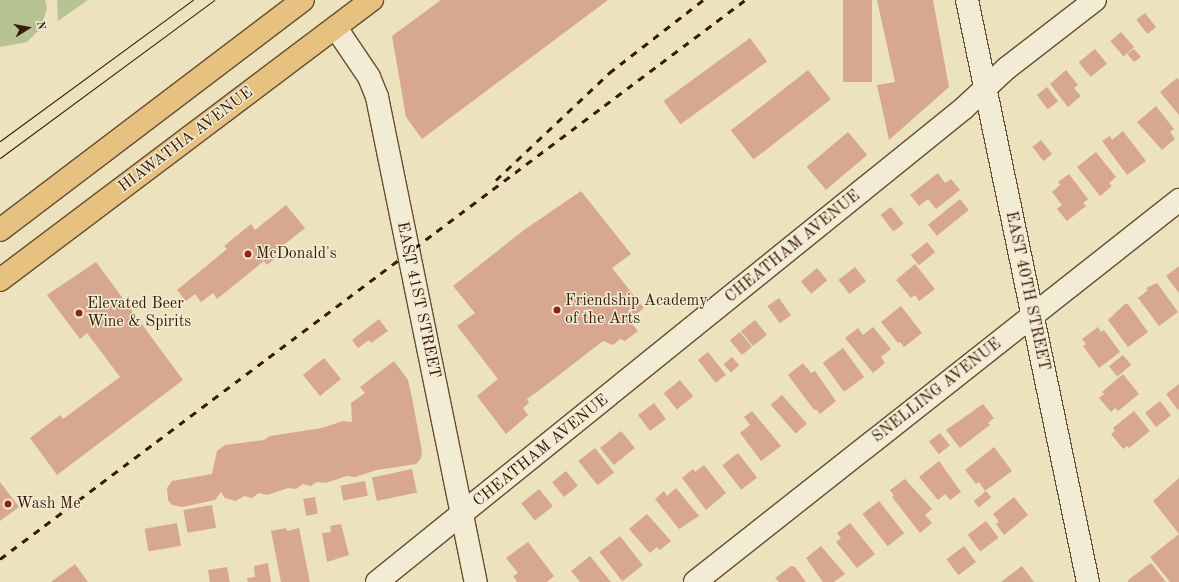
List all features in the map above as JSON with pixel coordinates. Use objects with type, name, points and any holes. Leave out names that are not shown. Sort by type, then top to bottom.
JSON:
[{"type":"highway","points":[[0,230],[302,0]]},
{"type":"highway","name":"HIAWATHA AVENUE","points":[[0,280],[372,0]]},
{"type":"street","name":"EAST 40TH STREET","points":[[967,0],[1088,582]]},
{"type":"street","name":"CHEATHAM AVENUE","points":[[377,582],[463,515],[986,91],[1007,68],[1095,0]]},
{"type":"street","name":"EAST 41ST STREET","points":[[336,28],[369,77],[377,98],[476,582]]},
{"type":"street","name":"SNELLING AVENUE","points":[[695,582],[1179,200]]},
{"type":"green space","points":[[0,0],[45,0],[47,8],[41,28],[27,42],[0,47]]},
{"type":"green space","points":[[57,0],[88,0],[58,21]]},
{"type":"building","points":[[441,0],[608,0],[422,139],[406,117],[392,36]]},
{"type":"building","points":[[843,0],[872,0],[872,82],[843,82]]},
{"type":"building","points":[[877,0],[933,0],[949,87],[889,140],[877,85],[895,82]]},
{"type":"building","points":[[1145,13],[1156,27],[1147,34],[1136,20]]},
{"type":"building","points":[[1121,32],[1134,47],[1124,56],[1110,41]]},
{"type":"building","points":[[750,38],[767,61],[680,124],[663,101]]},
{"type":"building","points":[[1095,49],[1107,64],[1091,77],[1079,62]]},
{"type":"building","points":[[1134,49],[1141,57],[1134,62],[1127,54]]},
{"type":"building","points":[[808,70],[831,99],[754,159],[731,130]]},
{"type":"building","points":[[1066,70],[1078,85],[1074,88],[1081,96],[1068,107],[1050,84]]},
{"type":"building","points":[[1177,78],[1179,80],[1179,115],[1160,92]]},
{"type":"building","points":[[1047,87],[1058,101],[1048,109],[1037,95]]},
{"type":"building","points":[[1156,106],[1174,129],[1170,132],[1175,139],[1162,150],[1137,122]]},
{"type":"building","points":[[1123,131],[1146,161],[1127,175],[1102,141],[1110,136],[1112,140]]},
{"type":"building","points":[[848,132],[867,155],[826,190],[807,167]]},
{"type":"building","points":[[1041,140],[1052,154],[1043,161],[1032,147]]},
{"type":"building","points":[[1096,152],[1116,177],[1109,183],[1112,186],[1100,196],[1077,167]]},
{"type":"building","points":[[938,173],[945,183],[951,179],[960,190],[936,209],[928,199],[919,206],[910,195]]},
{"type":"building","points":[[1069,174],[1088,199],[1083,203],[1086,206],[1067,221],[1057,209],[1062,205],[1052,192],[1060,185],[1058,182]]},
{"type":"building","name":"Friendship Academy of the Arts","points":[[581,191],[631,254],[612,268],[644,308],[629,320],[638,331],[625,341],[620,339],[613,345],[603,341],[527,399],[529,403],[523,408],[528,415],[506,434],[477,396],[498,379],[457,326],[475,313],[453,286],[524,230]]},
{"type":"building","points":[[960,199],[969,210],[937,236],[928,225]]},
{"type":"building","name":"McDonald's","points":[[286,205],[305,228],[275,252],[278,256],[267,265],[264,261],[217,299],[213,293],[201,302],[195,294],[186,301],[177,290],[227,249],[224,246],[251,224],[255,230]]},
{"type":"building","points":[[891,207],[904,224],[893,232],[881,215]]},
{"type":"building","points":[[927,242],[935,252],[919,265],[911,255]]},
{"type":"building","points":[[96,262],[183,380],[57,475],[30,438],[60,415],[63,419],[120,377],[87,333],[80,339],[47,295]]},
{"type":"building","points":[[915,264],[935,289],[919,301],[915,295],[911,298],[896,280]]},
{"type":"building","points":[[1179,266],[1179,293],[1166,276]]},
{"type":"building","points":[[855,267],[866,281],[850,294],[838,280]]},
{"type":"building","points":[[817,268],[827,280],[811,294],[801,281]]},
{"type":"building","points":[[1157,283],[1178,312],[1159,326],[1138,298],[1148,290],[1146,288]]},
{"type":"building","points":[[779,298],[791,315],[780,323],[768,306]]},
{"type":"building","points":[[1125,304],[1128,304],[1148,332],[1128,347],[1108,320]]},
{"type":"building","points":[[901,306],[922,333],[904,347],[900,342],[898,343],[881,322]]},
{"type":"building","points":[[379,319],[388,331],[371,343],[369,340],[358,348],[352,340]]},
{"type":"building","points":[[755,320],[767,335],[753,346],[741,331]]},
{"type":"building","points":[[873,327],[891,349],[881,357],[885,363],[873,373],[845,338],[858,328],[863,335]]},
{"type":"building","points":[[1098,327],[1101,332],[1104,330],[1120,352],[1099,368],[1083,346],[1086,344],[1082,339]]},
{"type":"building","points":[[740,332],[752,347],[742,355],[730,340]]},
{"type":"building","points":[[843,348],[864,377],[844,392],[823,363]]},
{"type":"building","points":[[708,352],[726,375],[716,383],[698,360]]},
{"type":"building","points":[[1123,355],[1131,365],[1117,376],[1109,366]]},
{"type":"building","points":[[732,357],[739,365],[731,373],[724,364]]},
{"type":"building","points":[[324,358],[341,379],[320,396],[303,375]]},
{"type":"building","points":[[394,361],[408,380],[412,398],[422,451],[421,458],[416,464],[377,470],[355,477],[347,476],[326,483],[317,482],[311,486],[303,484],[296,489],[288,488],[267,495],[259,493],[252,498],[244,496],[236,501],[225,498],[221,492],[215,500],[182,507],[172,505],[168,500],[167,488],[172,481],[212,474],[217,451],[225,445],[264,440],[270,436],[322,428],[343,421],[352,422],[351,403],[365,393],[360,387]]},
{"type":"building","points":[[803,363],[811,373],[815,371],[836,401],[820,414],[816,409],[814,410],[788,375]]},
{"type":"building","points":[[1123,374],[1139,394],[1118,411],[1115,408],[1111,412],[1099,398],[1104,394],[1102,392]]},
{"type":"building","points":[[680,380],[693,396],[677,410],[664,393]]},
{"type":"building","points":[[1179,384],[1179,409],[1178,410],[1166,394]]},
{"type":"building","points":[[782,395],[807,424],[796,434],[771,405]]},
{"type":"building","points":[[1160,401],[1171,415],[1156,427],[1145,413]]},
{"type":"building","points":[[654,403],[666,419],[650,431],[638,415]]},
{"type":"building","points":[[983,404],[994,418],[988,423],[990,425],[960,448],[946,430]]},
{"type":"building","points":[[752,411],[781,446],[761,461],[740,433],[750,425],[744,417]]},
{"type":"building","points":[[1134,411],[1150,431],[1129,448],[1127,446],[1123,449],[1111,434],[1115,431],[1113,428]]},
{"type":"building","points":[[621,431],[635,448],[614,465],[600,448]]},
{"type":"building","points":[[940,433],[950,446],[939,454],[929,442]]},
{"type":"building","points":[[994,447],[1012,471],[985,491],[979,482],[976,484],[965,470]]},
{"type":"building","points":[[595,448],[614,472],[598,485],[578,461]]},
{"type":"building","points":[[738,453],[757,477],[741,490],[722,465]]},
{"type":"building","points":[[939,461],[961,492],[950,500],[945,494],[938,500],[919,477]]},
{"type":"building","points":[[704,465],[726,493],[706,510],[682,478],[693,469],[695,472]]},
{"type":"building","points":[[412,469],[417,492],[377,501],[372,478]]},
{"type":"building","points":[[566,471],[578,486],[564,497],[552,482]]},
{"type":"building","points":[[1179,478],[1179,534],[1153,501]]},
{"type":"building","points":[[905,479],[932,509],[925,515],[932,523],[920,533],[892,497],[894,496],[890,490]]},
{"type":"building","points":[[365,481],[368,496],[343,500],[340,486]]},
{"type":"building","name":"Wash Me","points":[[0,482],[19,507],[0,521]]},
{"type":"building","points":[[676,488],[699,516],[679,529],[655,499],[664,491],[667,496]]},
{"type":"building","points":[[539,489],[553,506],[535,521],[521,503]]},
{"type":"building","points":[[986,491],[991,497],[979,507],[974,501]]},
{"type":"building","points":[[315,497],[318,514],[306,516],[303,499]]},
{"type":"building","points":[[1014,497],[1028,515],[1004,535],[996,524],[999,522],[993,514]]},
{"type":"building","points":[[879,501],[904,533],[888,546],[862,514]]},
{"type":"building","points":[[212,505],[216,528],[187,533],[183,510]]},
{"type":"building","points":[[647,514],[671,541],[660,550],[657,547],[650,553],[629,529]]},
{"type":"building","points":[[986,521],[999,538],[980,552],[968,535]]},
{"type":"building","points":[[177,523],[181,546],[148,551],[145,529]]},
{"type":"building","points":[[850,523],[875,554],[857,568],[836,542],[841,538],[837,533]]},
{"type":"building","points":[[341,524],[349,555],[327,562],[322,533],[331,532],[330,526]]},
{"type":"building","points":[[286,528],[287,531],[299,528],[310,582],[281,582],[271,531]]},
{"type":"building","points":[[1179,534],[1179,582],[1170,582],[1150,557]]},
{"type":"building","points":[[620,536],[643,565],[622,581],[600,552]]},
{"type":"building","points":[[528,542],[554,576],[547,582],[517,582],[513,576],[518,573],[506,558]]},
{"type":"building","points":[[821,546],[845,574],[834,582],[823,582],[806,558]]},
{"type":"building","points":[[964,546],[976,562],[958,575],[946,559]]},
{"type":"building","points":[[590,556],[611,582],[580,582],[571,571]]},
{"type":"building","points":[[268,563],[271,582],[248,582],[247,578],[255,577],[254,566]]},
{"type":"building","points":[[1151,563],[1166,582],[1128,582],[1128,580]]},
{"type":"building","points":[[75,564],[88,582],[51,582]]},
{"type":"building","points":[[791,566],[795,567],[806,582],[779,582],[775,578]]},
{"type":"building","points":[[1022,566],[1034,582],[1001,582]]},
{"type":"building","points":[[227,567],[230,582],[210,582],[208,570]]},
{"type":"tram line","points":[[0,141],[193,0]]},
{"type":"tram line","points":[[0,158],[214,0]]},
{"type":"railway","points":[[496,180],[609,73],[703,0]]},
{"type":"railway","points":[[0,559],[745,0]]},
{"type":"place","name":"McDonald's","points":[[248,254]]},
{"type":"place","name":"Friendship Academy of the Arts","points":[[557,310]]},
{"type":"place","name":"Elevated Beer Wine & Spirits","points":[[79,313]]},
{"type":"place","name":"Wash Me","points":[[8,504]]}]
